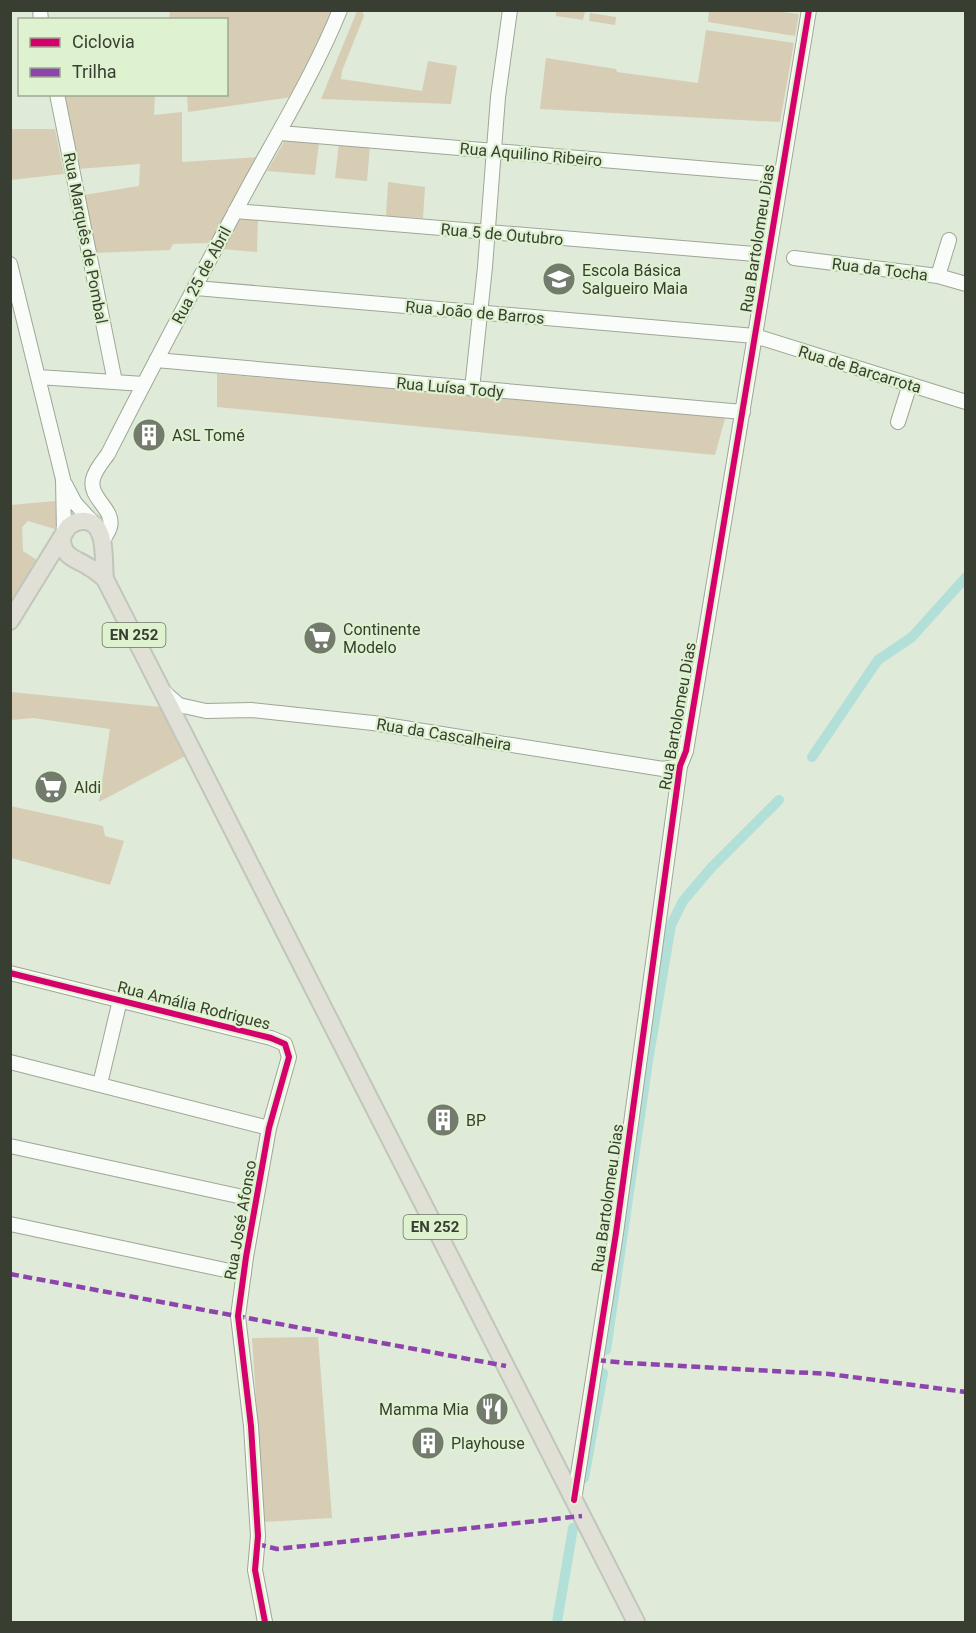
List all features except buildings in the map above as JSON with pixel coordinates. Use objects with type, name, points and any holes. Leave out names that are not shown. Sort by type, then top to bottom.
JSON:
[{"type":"main road","points":[[10,621],[37,581],[42,567],[63,535],[73,523],[79,521],[91,523],[101,538],[97,556],[89,561],[78,561],[57,567],[37,581]]},
{"type":"main road","name":"EN 252","points":[[63,535],[65,552],[105,579]]},
{"type":"main road","name":"EN 252","points":[[101,538],[105,579],[636,1623]]},
{"type":"street","name":"Rua 25 de Abril","points":[[101,538],[110,526],[110,518],[95,495],[92,486],[93,478],[235,211],[280,133],[329,37],[340,10]]},
{"type":"street","points":[[472,389],[488,232],[498,97],[510,10]]},
{"type":"street","name":"Rua Bartolomeu Dias","points":[[574,1500],[616,1233],[680,766],[686,751],[808,10]]},
{"type":"street","name":"Rua Marquês de Pombal","points":[[57,96],[115,382]]},
{"type":"street","name":"Rua Aquilino Ribeiro","points":[[280,133],[781,175]]},
{"type":"street","name":"Rua 5 de Outubro","points":[[235,211],[768,255]]},
{"type":"street","points":[[938,276],[949,240]]},
{"type":"street","name":"Rua da Tocha","points":[[794,258],[938,276],[966,284]]},
{"type":"street","points":[[10,264],[63,479],[75,503],[101,538]]},
{"type":"street","name":"Rua João de Barros","points":[[196,288],[755,336]]},
{"type":"street","name":"Rua de Barcarrota","points":[[755,336],[966,402]]},
{"type":"street","name":"Rua Luísa Tody","points":[[156,360],[743,412]]},
{"type":"street","points":[[38,377],[144,384]]},
{"type":"street","points":[[898,422],[910,384]]},
{"type":"street","points":[[63,479],[63,535]]},
{"type":"street","name":"Rua da Cascalheira","points":[[162,691],[179,705],[206,711],[251,710],[373,723],[663,769],[680,766]]},
{"type":"street","points":[[185,735],[187,720],[197,712],[206,711]]},
{"type":"street","name":"Rua Amália Rodrigues","points":[[10,973],[272,1038],[285,1044],[289,1057],[269,1128]]},
{"type":"street","points":[[100,1084],[120,1000]]},
{"type":"street","points":[[10,1062],[269,1128]]},
{"type":"street","name":"Rua José Afonso","points":[[265,1623],[255,1570],[258,1536],[251,1426],[238,1316],[269,1128]]},
{"type":"street","points":[[10,1146],[256,1200]]},
{"type":"street","points":[[10,1224],[244,1274]]},
{"type":"shaded area","points":[[170,11],[332,11],[313,57],[292,97],[188,112],[187,96],[228,96],[228,18],[169,18]]},
{"type":"shaded area","points":[[357,11],[362,11],[364,16],[342,71],[341,79],[422,91],[428,61],[457,66],[451,104],[321,99]]},
{"type":"shaded area","points":[[556,11],[585,12],[583,20],[556,16]]},
{"type":"shaded area","points":[[709,11],[774,11],[799,14],[795,36],[708,22]]},
{"type":"shaded area","points":[[590,13],[616,17],[615,25],[589,21]]},
{"type":"shaded area","points":[[706,30],[794,43],[780,122],[540,109],[546,58],[616,69],[617,72],[698,83]]},
{"type":"shaded area","points":[[64,96],[155,96],[154,115],[182,112],[182,162],[259,157],[211,243],[173,244],[170,250],[93,253],[84,195],[139,186],[140,164],[78,169]]},
{"type":"shaded area","points":[[10,129],[55,129],[64,174],[11,180]]},
{"type":"shaded area","points":[[285,140],[319,142],[315,175],[267,171]]},
{"type":"shaded area","points":[[339,143],[370,146],[367,181],[335,178]]},
{"type":"shaded area","points":[[388,182],[425,187],[423,218],[386,216]]},
{"type":"shaded area","points":[[258,217],[257,252],[222,249],[239,220]]},
{"type":"shaded area","points":[[217,374],[726,415],[715,455],[217,407]]},
{"type":"shaded area","points":[[55,501],[58,530],[28,521],[22,527],[23,551],[37,560],[11,605],[11,505]]},
{"type":"shaded area","points":[[11,692],[160,707],[189,754],[99,802],[110,729],[33,718],[11,720]]},
{"type":"shaded area","points":[[10,806],[103,826],[105,836],[124,841],[110,885],[11,858]]},
{"type":"shaded area","points":[[318,1337],[332,1518],[264,1522],[252,1338]]},
{"type":"waterway","points":[[812,757],[878,660],[912,637],[966,577]]},
{"type":"waterway","points":[[606,1350],[648,1061],[671,925],[683,901],[711,868],[779,800]]},
{"type":"waterway","points":[[584,1478],[603,1373]]},
{"type":"waterway","points":[[557,1622],[573,1528]]},
{"type":"marked path","points":[[10,1274],[506,1366]]},
{"type":"marked path","points":[[597,1360],[829,1374],[966,1392]]},
{"type":"marked path","points":[[257,1544],[277,1549],[582,1516]]},
{"type":"cycle path","points":[[574,1500],[616,1233],[680,766],[686,751],[809,10]]},
{"type":"cycle path","points":[[10,973],[271,1038],[285,1044],[289,1057],[269,1128],[238,1316],[251,1426],[258,1536],[255,1570],[265,1622]]},
{"type":"place","name":"Escola Básica Salgueiro Maia","points":[[559,279]]},
{"type":"place","name":"ASL Tomé","points":[[149,435]]},
{"type":"place","name":"Continente Modelo","points":[[320,638]]},
{"type":"place","name":"Aldi","points":[[51,787]]},
{"type":"place","name":"BP","points":[[443,1120]]},
{"type":"place","name":"Mamma Mia","points":[[492,1409]]},
{"type":"place","name":"Playhouse","points":[[428,1443]]}]
